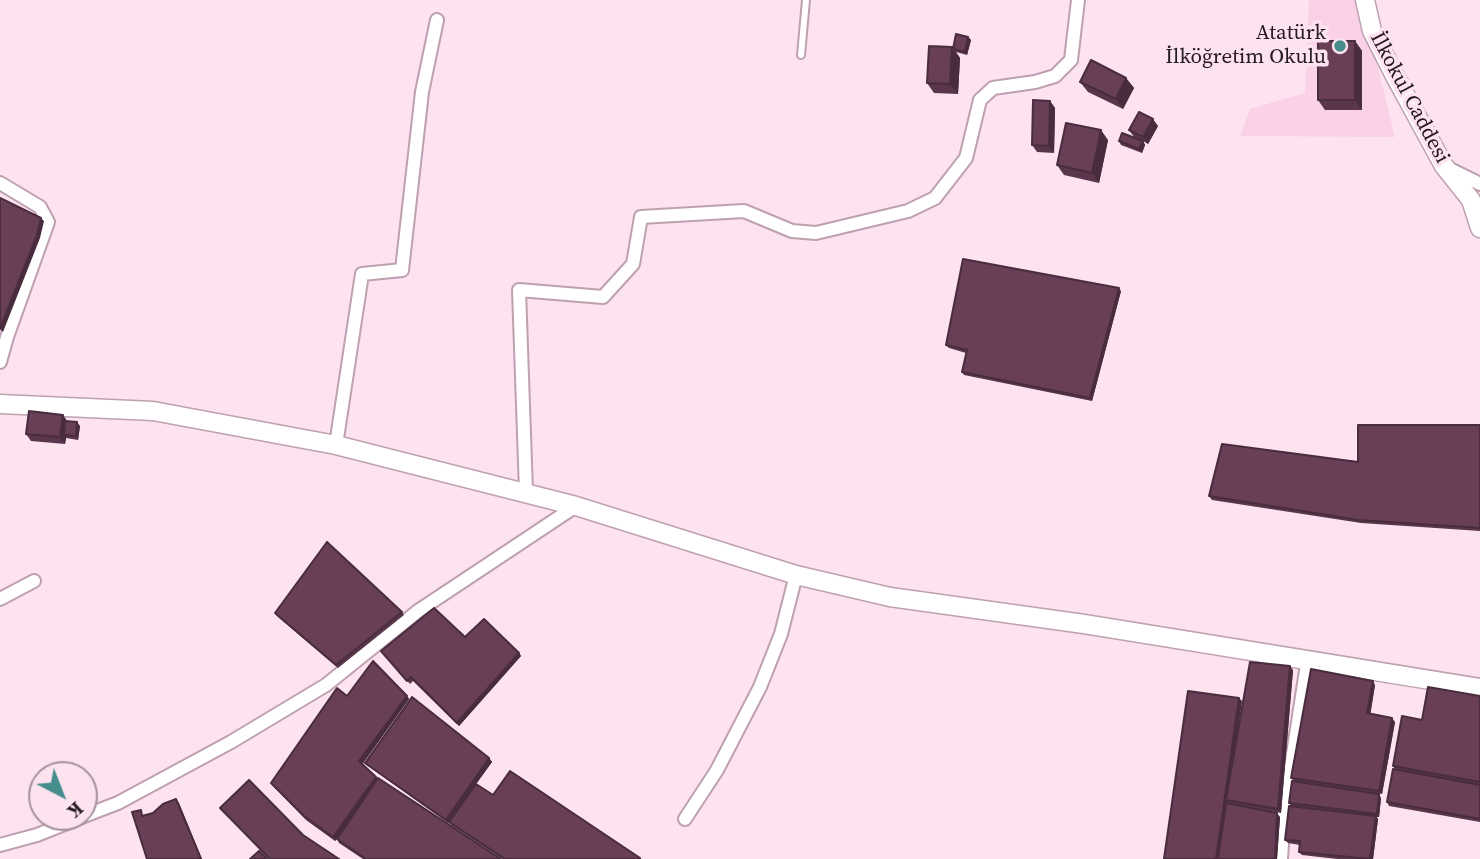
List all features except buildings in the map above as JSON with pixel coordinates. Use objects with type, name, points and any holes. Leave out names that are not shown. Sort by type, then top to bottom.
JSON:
[{"type":"street","points":[[526,492],[519,290],[603,297],[633,264],[641,217],[744,211],[792,231],[816,233],[908,211],[935,198],[965,159],[980,100],[993,88],[1055,76],[1071,60],[1078,0]]},
{"type":"street","name":"İlkokul Caddesi","points":[[1365,0],[1372,31],[1417,120],[1444,166],[1471,200],[1480,228]]},
{"type":"street","points":[[336,444],[362,274],[402,270],[422,92],[437,20]]},
{"type":"street","points":[[1444,166],[1480,184]]},
{"type":"street","points":[[0,183],[40,207],[48,222],[0,362]]},
{"type":"street","points":[[0,404],[153,411],[336,444],[526,492],[796,575],[890,597],[1084,624],[1480,688]]},
{"type":"street","points":[[98,811],[118,803],[231,742],[326,685],[418,611],[576,506]]},
{"type":"street","points":[[685,818],[718,770],[760,687],[781,634],[796,575]]},
{"type":"street","points":[[0,598],[34,581]]},
{"type":"street","points":[[1281,859],[1284,812],[1308,659]]},
{"type":"street","points":[[0,845],[47,831]]},
{"type":"lane","points":[[801,55],[806,0]]},
{"type":"shaded area","name":"Atatürk İlköğretim Okulu","points":[[1309,0],[1361,0],[1395,137],[1240,136],[1250,109],[1305,93]]},
{"type":"place","name":"Atatürk İlköğretim Okulu","points":[[1340,46]]}]
